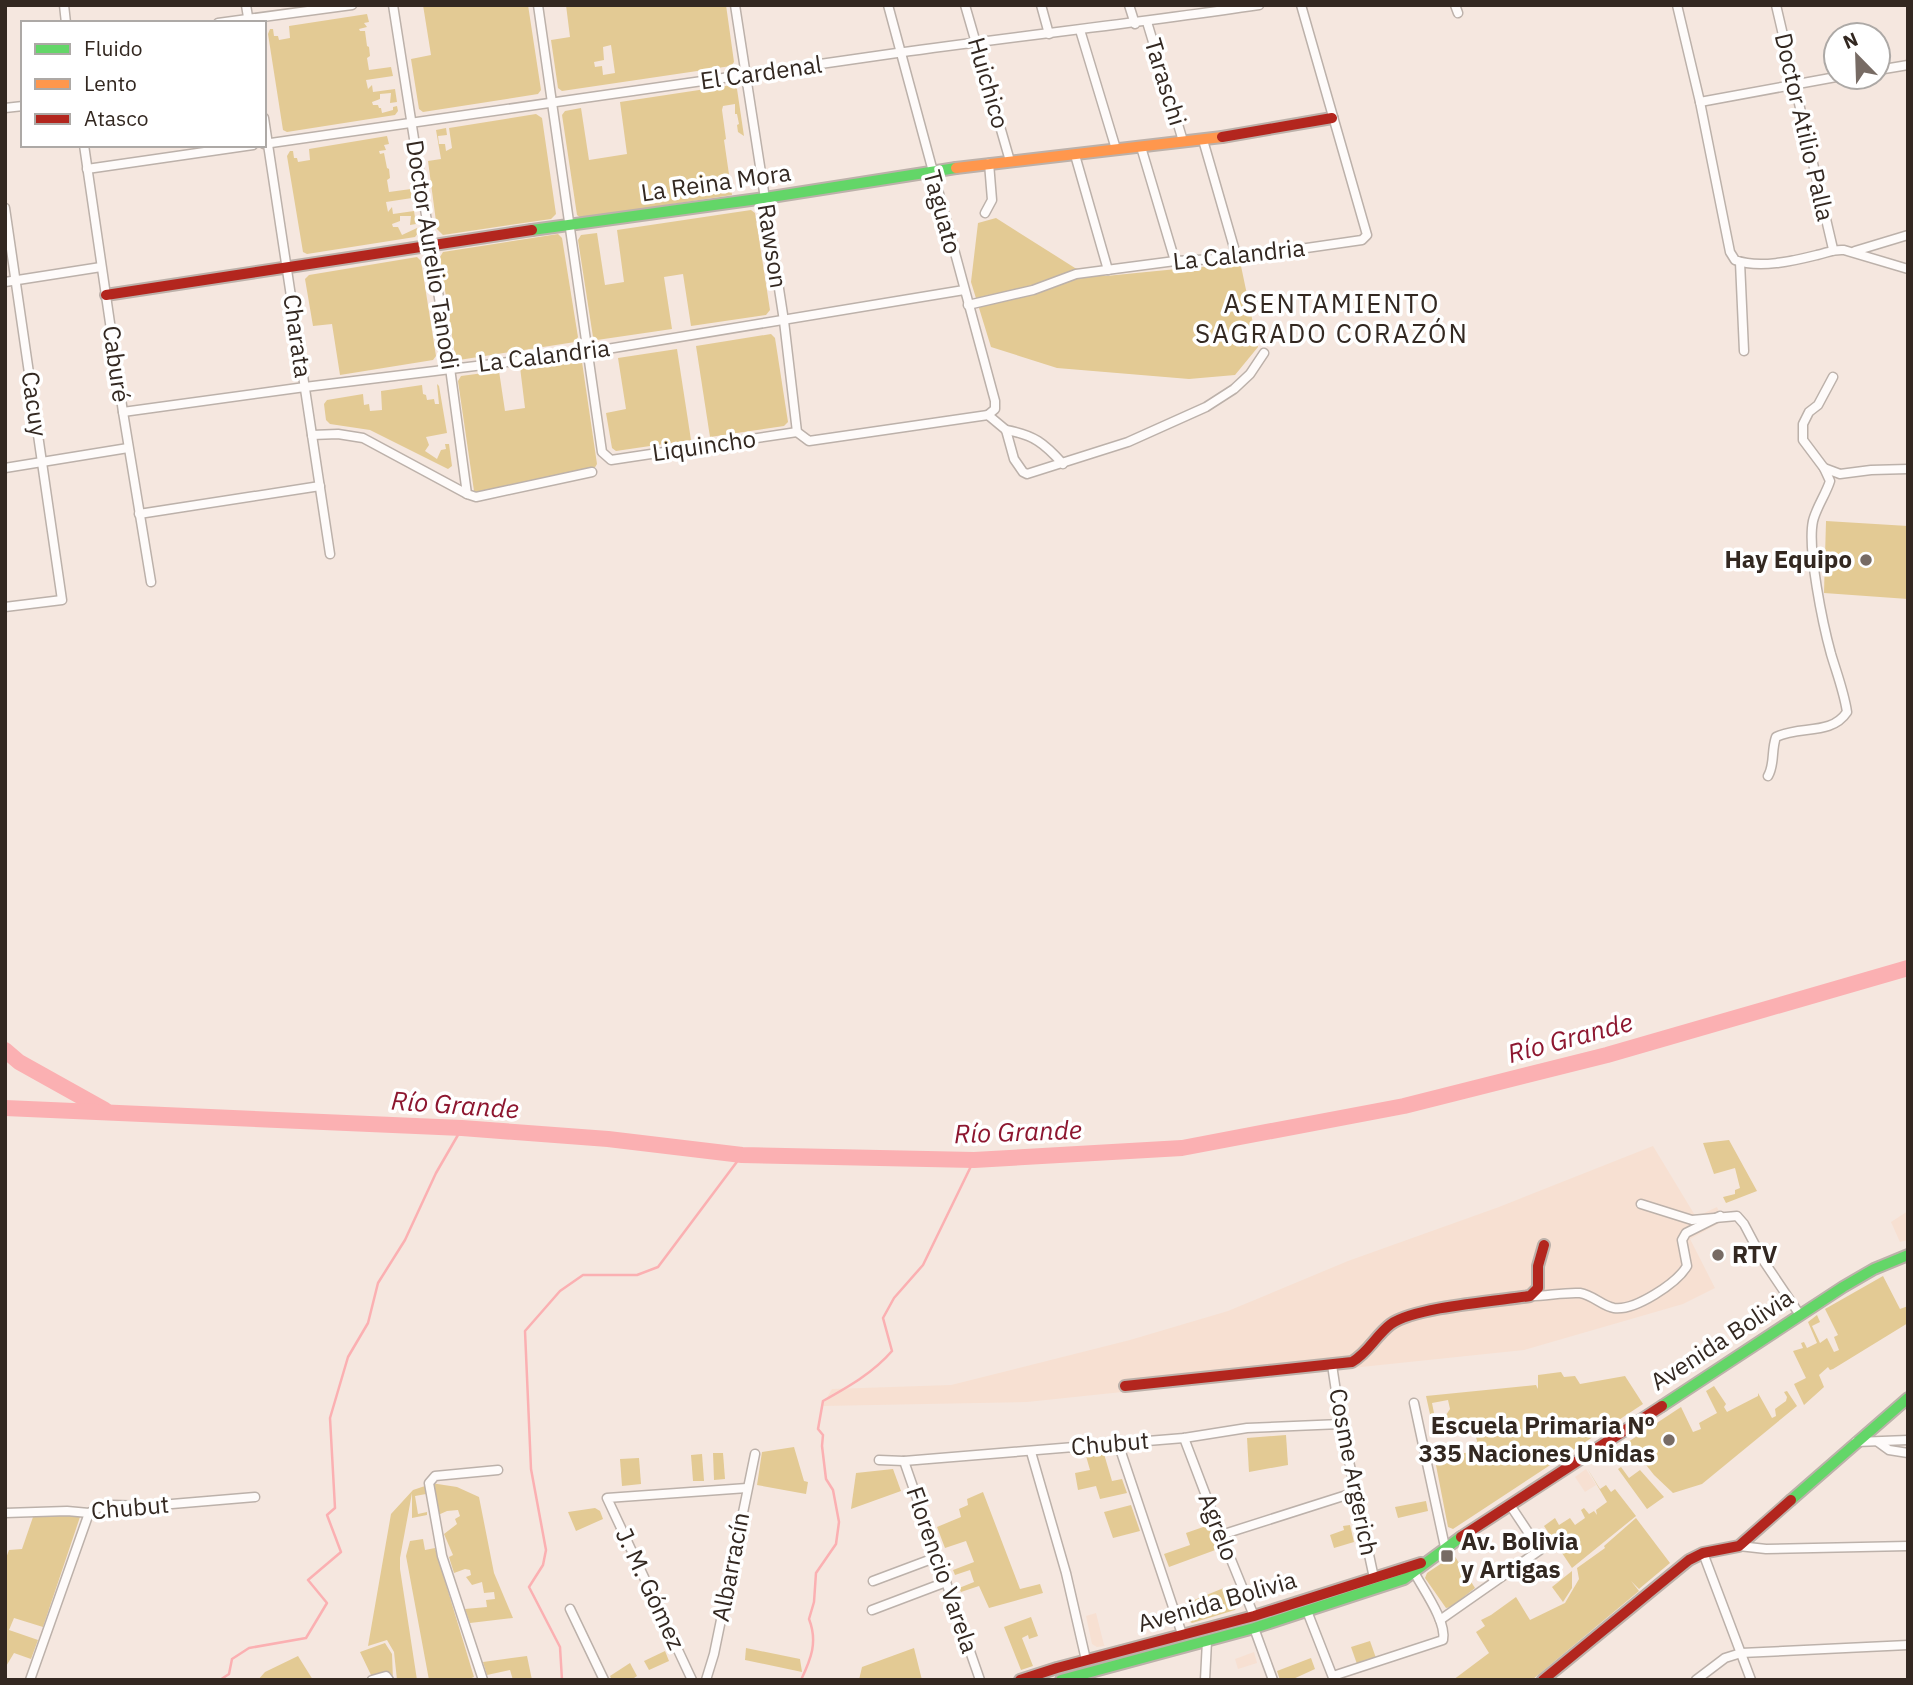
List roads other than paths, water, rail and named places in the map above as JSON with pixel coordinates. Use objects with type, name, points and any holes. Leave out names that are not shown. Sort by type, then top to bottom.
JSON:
[{"type":"street","points":[[246,5],[249,20],[352,5]]},
{"type":"street","name":"Doctor Aurelio Tanodi","points":[[393,5],[467,494]]},
{"type":"street","points":[[538,5],[568,226],[589,352]]},
{"type":"street","name":"Rawson","points":[[735,5],[784,321],[797,432]]},
{"type":"street","name":"Taguato","points":[[888,5],[995,401],[995,409],[988,415]]},
{"type":"street","name":"Huichico","points":[[965,5],[1010,161]]},
{"type":"street","points":[[1041,5],[1049,34]]},
{"type":"street","name":"Taraschi","points":[[1129,5],[1135,24]]},
{"type":"street","name":"El Cardenal","points":[[266,143],[1259,5]]},
{"type":"street","points":[[1301,5],[1332,118]]},
{"type":"street","points":[[1677,5],[1700,102],[1730,252],[1735,260],[1765,264],[1796,260],[1833,249],[1908,269]]},
{"type":"street","name":"Doctor Atilio Palla","points":[[1776,5],[1833,249]]},
{"type":"street","name":"Taraschi","points":[[1147,22],[1183,141]]},
{"type":"street","points":[[1080,30],[1116,149]]},
{"type":"street","points":[[1700,102],[1822,80]]},
{"type":"street","name":"La Reina Mora","points":[[106,295],[431,244],[765,198],[931,171],[1203,140],[1332,118]]},
{"type":"street","name":"La Calandria","points":[[968,305],[997,300],[1076,274],[1175,261],[1237,258],[1362,240],[1367,235],[1332,118]]},
{"type":"street","name":"Taraschi","points":[[1203,140],[1237,258]]},
{"type":"street","name":"Charata","points":[[266,143],[330,554]]},
{"type":"street","points":[[1141,146],[1175,261]]},
{"type":"street","name":"Caburé","points":[[84,147],[122,412],[151,582]]},
{"type":"street","points":[[87,169],[239,147]]},
{"type":"street","points":[[1074,155],[1108,270]]},
{"type":"street","name":"Huichico","points":[[985,213],[992,200],[989,163]]},
{"type":"street","name":"Cacuy","points":[[5,208],[62,600],[5,607]]},
{"type":"street","points":[[1852,252],[1908,235]]},
{"type":"street","points":[[1740,262],[1744,351]]},
{"type":"street","points":[[5,282],[101,267]]},
{"type":"street","name":"La Calandria","points":[[122,412],[589,352],[964,290]]},
{"type":"street","name":"Liquincho","points":[[589,352],[599,441],[602,452],[611,460],[797,432]]},
{"type":"street","points":[[1006,430],[1014,458],[1023,472],[1027,474],[1063,464],[1089,452],[1128,442],[1206,407],[1234,389],[1250,374],[1264,353]]},
{"type":"street","points":[[1768,776],[1773,768],[1772,749],[1776,737],[1787,731],[1825,728],[1841,722],[1847,712],[1845,695],[1831,653],[1815,573],[1814,520],[1826,497],[1830,481],[1824,468],[1803,440],[1802,424],[1809,412],[1818,405],[1833,377]]},
{"type":"street","points":[[797,432],[809,441],[988,415],[1006,430],[1024,433],[1044,443],[1063,464]]},
{"type":"street","points":[[312,435],[363,438],[477,498],[592,472]]},
{"type":"street","points":[[5,468],[128,449]]},
{"type":"street","points":[[1824,468],[1840,474],[1908,469]]},
{"type":"street","points":[[139,514],[320,486]]},
{"type":"street","points":[[1641,1204],[1692,1220],[1737,1216],[1800,1315]]},
{"type":"street","points":[[1125,1386],[1352,1362],[1364,1355],[1390,1325],[1410,1314],[1530,1296],[1580,1293],[1612,1308],[1629,1306],[1669,1286],[1680,1277],[1687,1266],[1682,1240],[1686,1233],[1720,1216]]},
{"type":"street","points":[[1530,1296],[1537,1293],[1540,1286],[1538,1267],[1544,1245]]},
{"type":"street","name":"Avenida Bolivia","points":[[1021,1680],[1182,1634],[1307,1611],[1404,1579],[1445,1547],[1857,1278],[1908,1255]]},
{"type":"street","name":"Cosme Argerich","points":[[1332,1365],[1341,1424],[1374,1578]]},
{"type":"street","points":[[1739,1546],[1908,1398]]},
{"type":"street","points":[[1414,1402],[1445,1547]]},
{"type":"street","name":"Chubut","points":[[879,1460],[904,1461],[1031,1452],[1184,1438],[1247,1429],[1341,1424]]},
{"type":"street","name":"Agrelo","points":[[1184,1438],[1254,1622],[1273,1680]]},
{"type":"street","points":[[1856,1442],[1908,1440]]},
{"type":"street","points":[[1878,1442],[1889,1450],[1908,1453]]},
{"type":"street","points":[[1118,1443],[1182,1634]]},
{"type":"street","points":[[1031,1452],[1066,1573],[1086,1660]]},
{"type":"street","name":"Albarracín","points":[[706,1680],[714,1654],[755,1454]]},
{"type":"street","name":"Florencio Varela","points":[[904,1461],[967,1636],[980,1680]]},
{"type":"street","points":[[483,1680],[442,1556],[429,1483],[435,1476],[498,1470]]},
{"type":"street","name":"J. M. Gómez","points":[[692,1680],[607,1498],[747,1488]]},
{"type":"street","points":[[1221,1535],[1356,1492]]},
{"type":"street","name":"Chubut","points":[[5,1513],[89,1513],[112,1505],[148,1506],[256,1497]]},
{"type":"street","points":[[1440,1620],[1540,1550],[1510,1505]]},
{"type":"street","points":[[30,1680],[89,1513]]},
{"type":"street","points":[[1543,1680],[1689,1560],[1703,1553],[1739,1546],[1766,1549],[1908,1546]]},
{"type":"street","points":[[1703,1553],[1751,1680]]},
{"type":"street","points":[[873,1581],[937,1557]]},
{"type":"street","name":"Avenida Bolivia","points":[[1061,1680],[1207,1641],[1424,1562]]},
{"type":"street","points":[[1307,1611],[1334,1678],[1443,1640],[1445,1631],[1413,1572]]},
{"type":"street","points":[[872,1611],[946,1583]]},
{"type":"street","points":[[570,1609],[604,1680]]},
{"type":"street","points":[[1205,1680],[1207,1641]]},
{"type":"street","points":[[1696,1680],[1724,1658],[1741,1653],[1908,1645]]},
{"type":"street","points":[[372,1680],[386,1676],[389,1680]]},
{"type":"waterway","name":"Río Grande","points":[[5,1108],[462,1128],[608,1139],[742,1155],[974,1160],[1182,1148],[1404,1106],[1607,1055],[1908,968]]},
{"type":"waterway","name":"Río Grande","points":[[5,1050],[19,1062],[105,1110]]},
{"type":"waterway","points":[[220,1680],[229,1674],[232,1659],[249,1648],[306,1638],[327,1603],[308,1580],[341,1552],[327,1515],[335,1508],[330,1418],[348,1357],[368,1323],[378,1283],[405,1240],[436,1173],[462,1128]]},
{"type":"waterway","points":[[562,1680],[560,1647],[529,1587],[543,1565],[546,1550],[531,1469],[525,1331],[560,1291],[583,1275],[637,1275],[658,1267],[742,1155]]},
{"type":"waterway","points":[[801,1680],[813,1643],[809,1619],[814,1602],[816,1573],[836,1544],[839,1522],[833,1490],[826,1479],[823,1435],[818,1429],[823,1401],[868,1373],[892,1351],[883,1318],[894,1298],[923,1265],[974,1160]]},
{"type":"place","name":"Hay Equipo","points":[[1866,560]]},
{"type":"place","name":"RTV","points":[[1718,1255]]},
{"type":"place","name":"Escuela Primaria Nº 335 Naciones Unidas","points":[[1669,1440]]},
{"type":"place","name":"Av. Bolivia y Artigas","points":[[1447,1556]]},
{"type":"district","name":"ASENTAMIENTO SAGRADO CORAZÓN","points":[[1332,319]]}]
